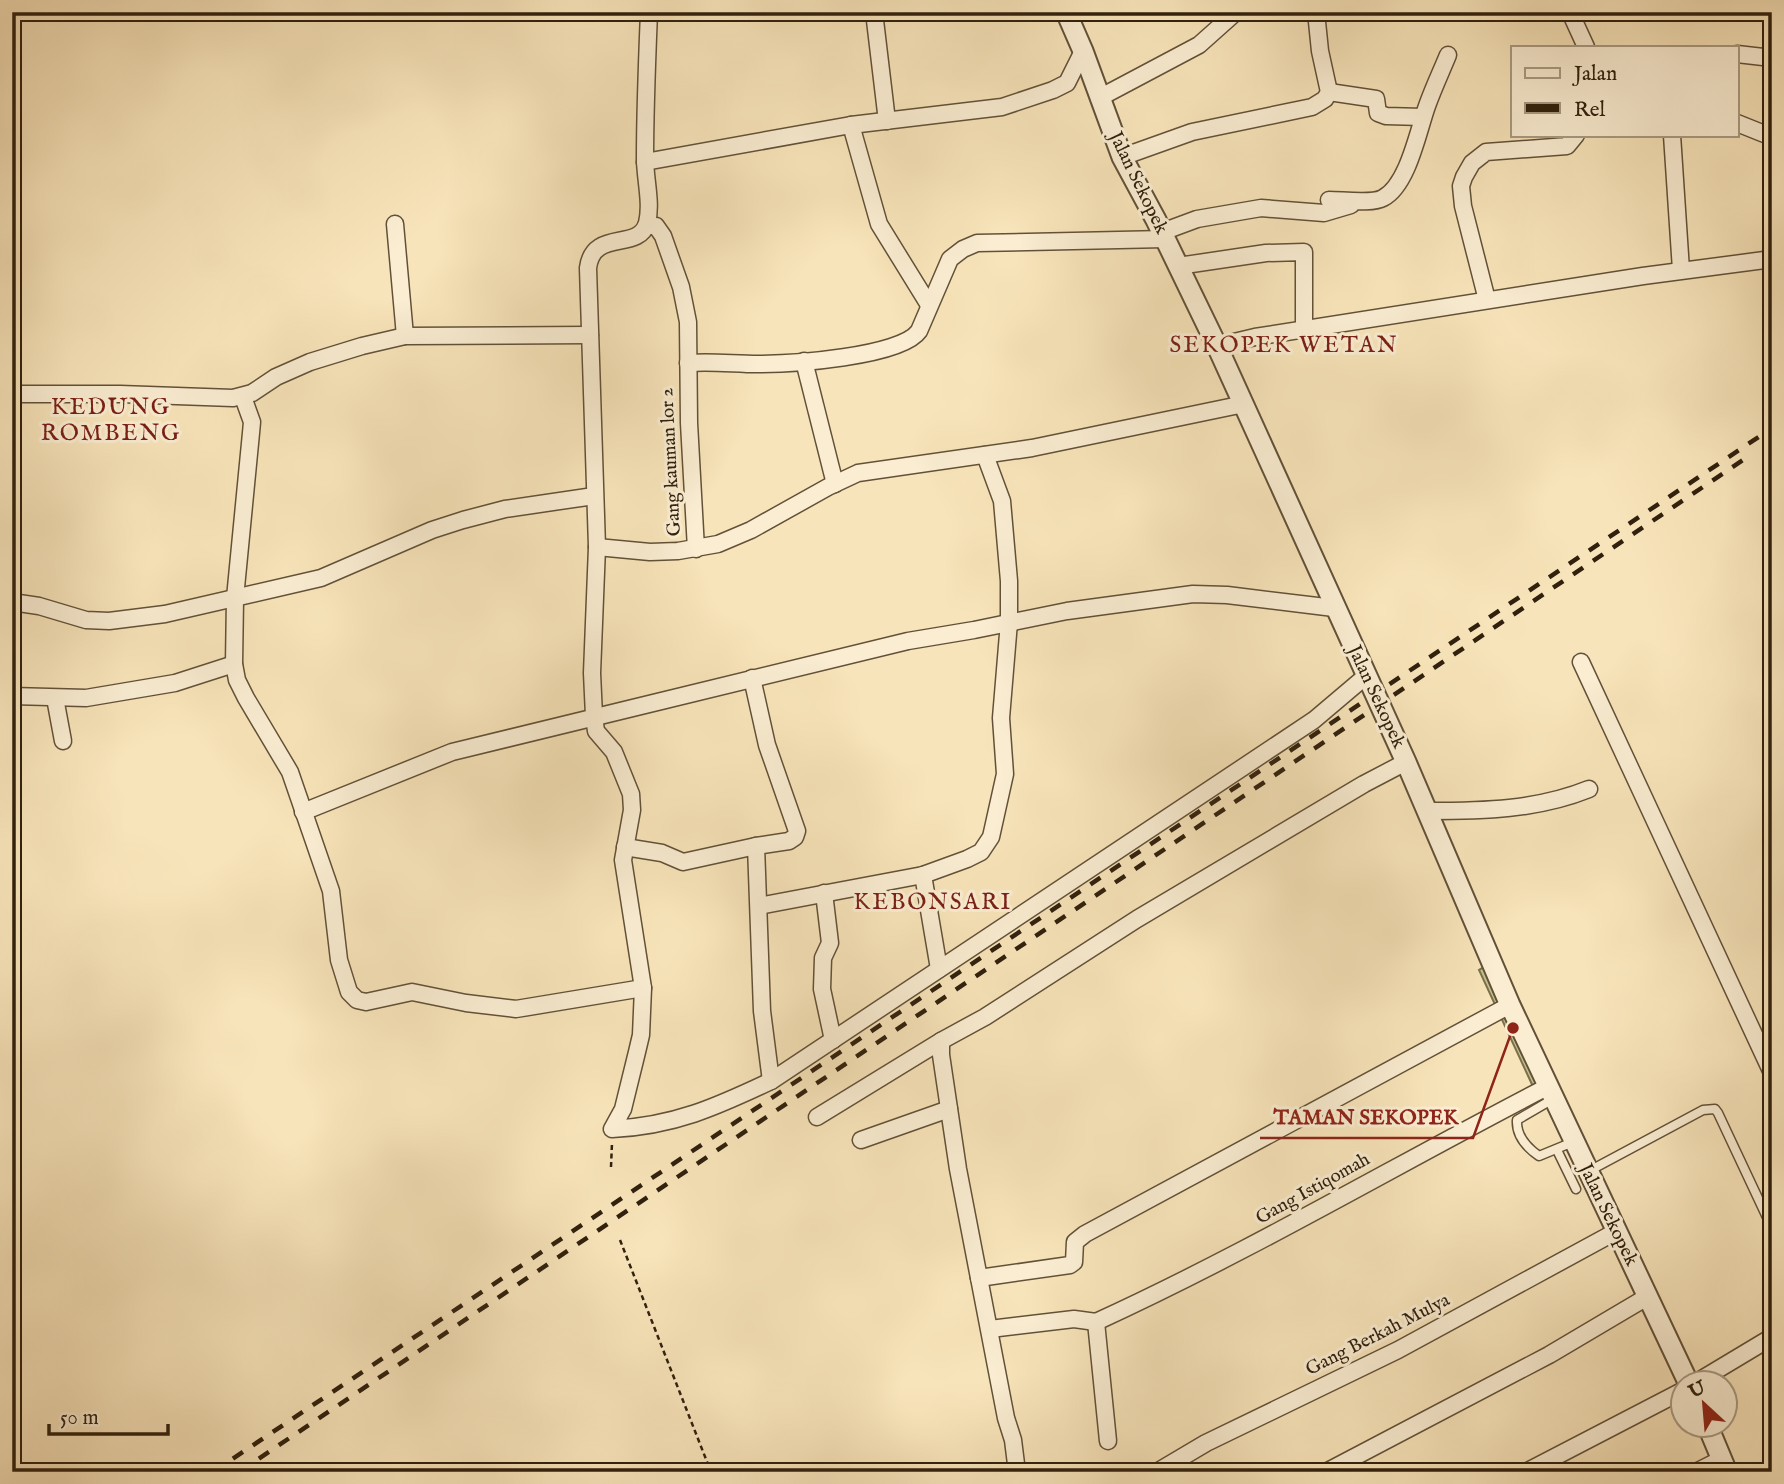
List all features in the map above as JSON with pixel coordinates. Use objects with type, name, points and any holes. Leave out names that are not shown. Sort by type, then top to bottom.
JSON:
[{"type":"street","points":[[612,1129],[623,1109],[639,1044],[643,988],[623,860],[632,810],[631,794],[614,751],[599,737],[594,716],[592,673],[597,547],[589,268],[592,253],[603,245],[641,233],[646,226],[649,12]]},
{"type":"street","points":[[874,12],[887,121]]},
{"type":"street","name":"Jalan Sekopek","points":[[1066,12],[1122,157],[1217,346],[1406,762],[1550,1093],[1565,1146],[1588,1172],[1611,1234],[1647,1297],[1681,1368]]},
{"type":"street","points":[[1099,98],[1199,45],[1236,12]]},
{"type":"street","points":[[1122,157],[1192,132],[1312,107],[1325,99],[1329,92],[1320,51],[1316,12]]},
{"type":"street","points":[[1570,12],[1586,46]]},
{"type":"street","points":[[645,162],[852,125],[1002,107],[1067,83],[1083,51]]},
{"type":"street","points":[[1738,54],[1772,58]]},
{"type":"street","points":[[1329,200],[1368,202],[1386,197],[1395,188],[1405,172],[1448,55]]},
{"type":"street","points":[[1329,92],[1376,99],[1377,111],[1382,115],[1423,117]]},
{"type":"street","points":[[1738,123],[1772,137]]},
{"type":"street","points":[[852,125],[879,224],[929,305]]},
{"type":"street","points":[[1487,300],[1464,206],[1461,186],[1464,177],[1472,163],[1486,152],[1567,146],[1575,136]]},
{"type":"street","points":[[1672,136],[1681,270]]},
{"type":"street","name":"Gang kauman lor 2","points":[[696,548],[688,363],[762,364],[804,361],[838,358],[896,347],[915,337],[950,259],[963,248],[977,243],[1162,232],[1197,219],[1261,208],[1324,213],[1355,202]]},
{"type":"street","points":[[395,224],[405,336]]},
{"type":"street","points":[[646,226],[656,226],[661,230],[681,287],[688,322],[688,363]]},
{"type":"street","points":[[1178,266],[1266,253],[1304,251],[1304,330]]},
{"type":"street","points":[[1217,346],[1487,300],[1772,259]]},
{"type":"street","points":[[12,394],[243,397],[276,377],[310,362],[405,336],[590,335]]},
{"type":"street","points":[[804,361],[835,484]]},
{"type":"street","points":[[243,397],[252,422],[235,598],[234,664],[237,680],[246,698],[290,772],[331,891],[343,976],[349,992],[357,1000],[372,1002],[412,992],[466,1003],[516,1009],[643,988]]},
{"type":"street","points":[[597,547],[650,552],[718,544],[741,535],[835,484],[867,471],[1067,442],[1244,404]]},
{"type":"street","points":[[759,906],[923,875],[981,852],[995,826],[1005,774],[1001,718],[1010,622],[1009,581],[1002,501],[985,455]]},
{"type":"street","points":[[12,602],[39,606],[86,620],[139,618],[321,578],[432,530],[463,520],[505,509],[594,496]]},
{"type":"street","points":[[303,812],[452,752],[886,645],[1067,611],[1193,594],[1227,595],[1334,608]]},
{"type":"street","points":[[1581,662],[1772,1073]]},
{"type":"street","points":[[12,696],[86,698],[175,683],[234,664]]},
{"type":"street","points":[[612,1129],[640,1127],[691,1116],[771,1081],[1314,720],[1366,676]]},
{"type":"street","points":[[625,847],[662,853],[683,862],[789,841],[795,837],[797,831],[767,745],[752,678]]},
{"type":"street","points":[[55,698],[63,741]]},
{"type":"street","points":[[817,1117],[985,1017],[1137,919],[1364,783],[1406,762]]},
{"type":"street","points":[[1427,811],[1534,806],[1562,800],[1589,789]]},
{"type":"street","points":[[756,846],[762,1011],[771,1081]]},
{"type":"street","points":[[923,875],[939,969]]},
{"type":"street","points":[[824,893],[830,943],[823,958],[822,989],[833,1040]]},
{"type":"street","points":[[979,1278],[1070,1265],[1074,1262],[1075,1242],[1084,1234],[1510,1005]]},
{"type":"street","points":[[941,1041],[949,1109],[1017,1472]]},
{"type":"street","name":"Gang Istiqomah","points":[[1096,1321],[1175,1286],[1287,1228],[1420,1153],[1550,1093]]},
{"type":"street","points":[[861,1140],[949,1109]]},
{"type":"street","name":"Gang Berkah Mulya","points":[[1157,1472],[1206,1443],[1398,1350],[1611,1234]]},
{"type":"street","points":[[1326,1472],[1549,1355],[1647,1297]]},
{"type":"street","points":[[990,1329],[1074,1319],[1096,1321],[1108,1441]]},
{"type":"street","points":[[1720,1368],[1772,1337]]},
{"type":"street","points":[[1526,1472],[1668,1398]]},
{"type":"street","points":[[1696,1472],[1725,1465],[1713,1438]]},
{"type":"lane","points":[[1550,1093],[1517,1120],[1516,1129],[1527,1148],[1539,1156],[1565,1146],[1576,1189]]},
{"type":"lane","points":[[1588,1172],[1703,1110],[1715,1109],[1772,1228]]},
{"type":"path","points":[[611,1167],[612,1129]]},
{"type":"path","points":[[620,1240],[711,1472]]},
{"type":"shaded area","points":[[1491,963],[1547,1087],[1536,1093],[1479,970]]},
{"type":"railway","points":[[213,1472],[1772,428]]},
{"type":"railway","points":[[239,1472],[1749,456]]},
{"type":"place","name":"TAMAN SEKOPEK","points":[[1513,1028]]},
{"type":"district","name":"SEKOPEK WETAN","points":[[1284,345]]},
{"type":"district","name":"KEDUNG ROMBENG","points":[[111,420]]},
{"type":"district","name":"KEBONSARI","points":[[933,902]]}]
